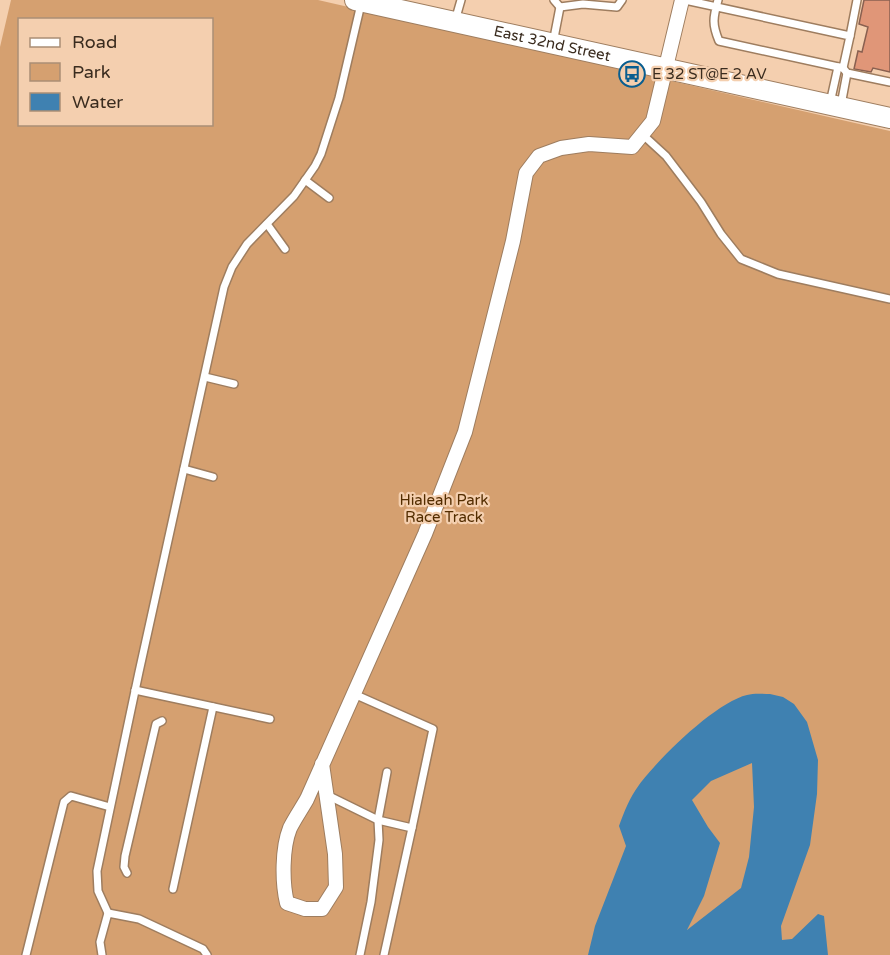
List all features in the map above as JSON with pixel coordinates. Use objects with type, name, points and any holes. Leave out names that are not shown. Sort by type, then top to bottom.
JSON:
[{"type":"street","name":"East 32nd Street","points":[[359,0],[890,118]]},
{"type":"street","points":[[322,764],[335,854],[336,887],[322,909],[305,909],[287,903],[283,889],[284,861],[290,829],[307,799],[322,764],[425,534],[465,432],[513,242],[526,173],[539,156],[561,148],[589,144],[632,147],[652,121],[683,0]]},
{"type":"lane","points":[[102,955],[100,942],[108,913],[98,891],[97,871],[224,287],[232,267],[247,244],[294,196],[321,154],[339,98],[359,0]]},
{"type":"lane","points":[[454,22],[461,0]]},
{"type":"lane","points":[[554,0],[560,7]]},
{"type":"lane","points":[[560,7],[582,3],[617,7],[622,0]]},
{"type":"lane","points":[[683,0],[717,3],[850,36]]},
{"type":"lane","points":[[835,106],[857,0]]},
{"type":"lane","points":[[717,3],[712,25],[718,41],[890,82]]},
{"type":"lane","points":[[553,44],[560,7]]},
{"type":"lane","points":[[835,106],[843,69]]},
{"type":"lane","points":[[642,134],[673,165],[741,259],[778,274],[890,299]]},
{"type":"lane","points":[[305,180],[330,198]]},
{"type":"lane","points":[[267,224],[285,249]]},
{"type":"lane","points":[[205,377],[234,384]]},
{"type":"lane","points":[[184,470],[213,477]]},
{"type":"lane","points":[[135,690],[270,719]]},
{"type":"lane","points":[[354,694],[433,729],[384,955]]},
{"type":"lane","points":[[173,889],[213,707]]},
{"type":"lane","points":[[127,873],[124,867],[125,856],[142,780],[156,724],[162,721]]},
{"type":"lane","points":[[360,955],[371,902],[379,840],[378,820],[387,772]]},
{"type":"lane","points":[[327,795],[378,820],[412,828]]},
{"type":"lane","points":[[26,955],[64,802],[71,796],[110,807]]},
{"type":"lane","points":[[108,913],[139,919],[213,955]]},
{"type":"green space","name":"Hialeah Park Race Track","points":[[11,0],[318,0],[890,131],[890,955],[0,955],[0,47]]},
{"type":"water","points":[[770,694],[783,697],[794,704],[807,722],[818,760],[817,794],[810,845],[781,926],[782,940],[792,939],[818,914],[824,916],[828,955],[588,955],[595,926],[626,846],[619,826],[636,790],[673,747],[720,708],[747,695]],"holes":[[[752,763],[754,807],[749,857],[741,888],[687,930],[704,896],[720,843],[692,800],[711,781]]]},
{"type":"building","points":[[864,0],[890,0],[890,72],[873,68],[871,72],[854,69],[858,51],[862,52],[868,27],[859,24]]},
{"type":"place","name":"E 32 ST@E 2 AV","points":[[632,74]]}]
